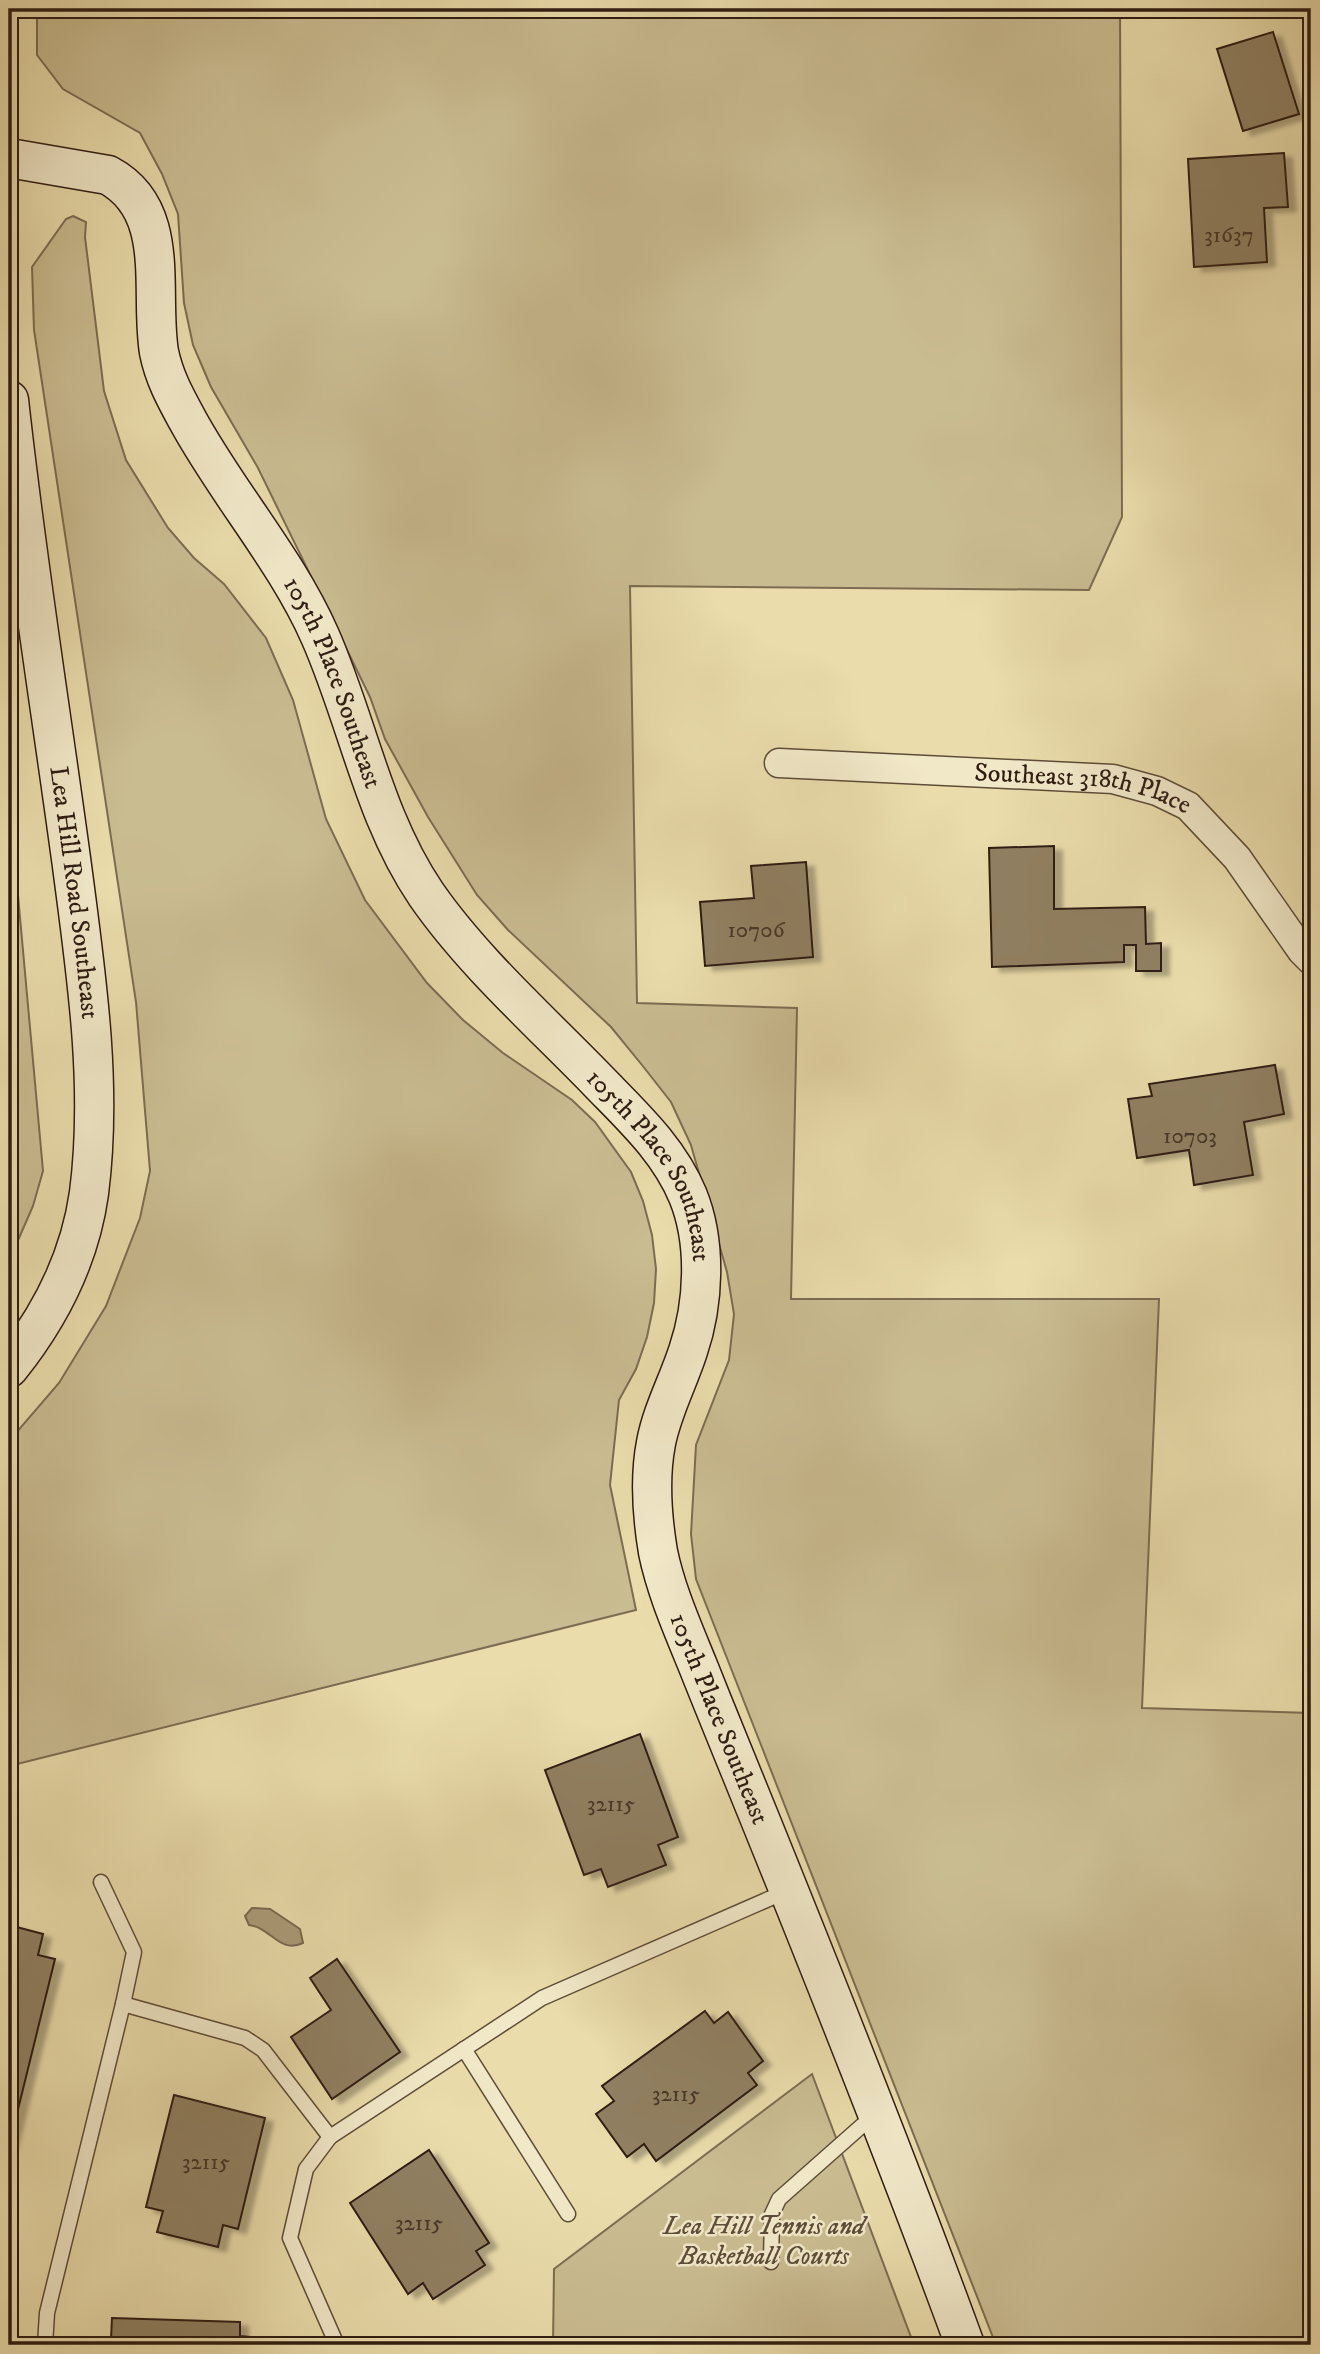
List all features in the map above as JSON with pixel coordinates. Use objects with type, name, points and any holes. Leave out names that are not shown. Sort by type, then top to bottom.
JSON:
[{"type":"street","name":"105th Place Southeast","points":[[9,158],[108,175],[122,183],[138,200],[152,241],[158,344],[169,387],[222,480],[285,572],[318,630],[377,799],[402,856],[430,900],[491,970],[656,1142],[690,1200],[697,1232],[700,1292],[687,1354],[663,1415],[655,1446],[653,1520],[660,1560],[672,1601],[878,2111],[965,2345]]},
{"type":"street","name":"Lea Hill Road Southeast","points":[[9,400],[83,954],[91,1048],[93,1120],[89,1193],[74,1254],[51,1307],[9,1368]]},
{"type":"street","name":"Southeast 318th Place","points":[[779,763],[1113,779],[1157,791],[1188,806],[1237,858],[1311,960]]},
{"type":"lane","points":[[45,2345],[47,2313],[134,1952],[100,1882]]},
{"type":"lane","points":[[337,2345],[290,2238],[306,2169],[330,2137],[542,1998],[788,1890]]},
{"type":"lane","points":[[123,2004],[246,2038],[262,2050],[330,2137]]},
{"type":"lane","points":[[464,2049],[568,2214]]},
{"type":"lane","points":[[771,2262],[772,2214],[779,2199],[878,2111]]},
{"type":"green space","points":[[37,9],[1120,9],[1122,517],[1089,590],[630,586],[637,1003],[797,1008],[791,1299],[1159,1299],[1142,1708],[1311,1713],[1311,2345],[996,2345],[696,1579],[691,1534],[696,1445],[729,1360],[734,1314],[727,1272],[691,1145],[671,1102],[642,1065],[611,1027],[508,930],[477,895],[428,817],[385,739],[370,697],[258,468],[211,387],[193,345],[184,303],[178,214],[162,174],[140,133],[63,89],[37,55]]},
{"type":"green space","points":[[73,216],[86,222],[85,237],[104,391],[126,460],[168,528],[194,558],[224,584],[266,638],[293,700],[326,819],[365,900],[427,983],[463,1020],[503,1053],[572,1100],[595,1122],[631,1172],[643,1201],[652,1235],[656,1269],[654,1303],[647,1337],[636,1369],[619,1400],[610,1485],[636,1610],[9,1766],[9,1441],[59,1383],[106,1306],[140,1218],[150,1171],[136,1002],[34,330],[32,267],[66,219]]},
{"type":"green space","points":[[9,796],[43,1171],[33,1206],[9,1261]]},
{"type":"green space","name":"Lea Hill Tennis and Basketball Courts","points":[[812,2074],[914,2345],[553,2345],[554,2269]]},
{"type":"shaded area","points":[[252,1908],[270,1909],[300,1929],[303,1943],[295,1946],[281,1943],[257,1927],[249,1925],[245,1916]]},
{"type":"building","points":[[1273,32],[1299,114],[1243,131],[1217,49]]},
{"type":"building","points":[[1284,153],[1288,207],[1264,208],[1267,262],[1194,267],[1188,159]]},
{"type":"building","points":[[1054,846],[1054,909],[1145,907],[1146,944],[1161,943],[1161,971],[1136,971],[1136,945],[1124,945],[1124,962],[992,967],[989,848]]},
{"type":"building","points":[[806,862],[813,957],[705,966],[700,902],[754,898],[751,866]]},
{"type":"building","points":[[1275,1065],[1284,1114],[1244,1122],[1253,1175],[1194,1185],[1189,1150],[1137,1158],[1128,1099],[1152,1096],[1149,1084]]},
{"type":"building","points":[[640,1734],[678,1837],[658,1845],[666,1865],[608,1887],[601,1869],[584,1875],[545,1770]]},
{"type":"building","points":[[9,1925],[43,1934],[38,1955],[55,1959],[9,2146]]},
{"type":"building","points":[[337,1959],[400,2052],[332,2099],[291,2037],[331,2010],[310,1978]]},
{"type":"building","points":[[705,2011],[714,2023],[728,2012],[763,2061],[748,2073],[757,2085],[656,2161],[644,2144],[627,2157],[596,2114],[614,2101],[602,2086]]},
{"type":"building","points":[[174,2095],[265,2118],[238,2229],[223,2225],[218,2247],[157,2232],[163,2211],[146,2207]]},
{"type":"building","points":[[429,2150],[489,2243],[476,2251],[485,2265],[433,2299],[423,2283],[408,2294],[350,2203]]},
{"type":"building","points":[[112,2318],[240,2322],[240,2336],[263,2338],[262,2345],[94,2345],[94,2338],[111,2339]]}]
